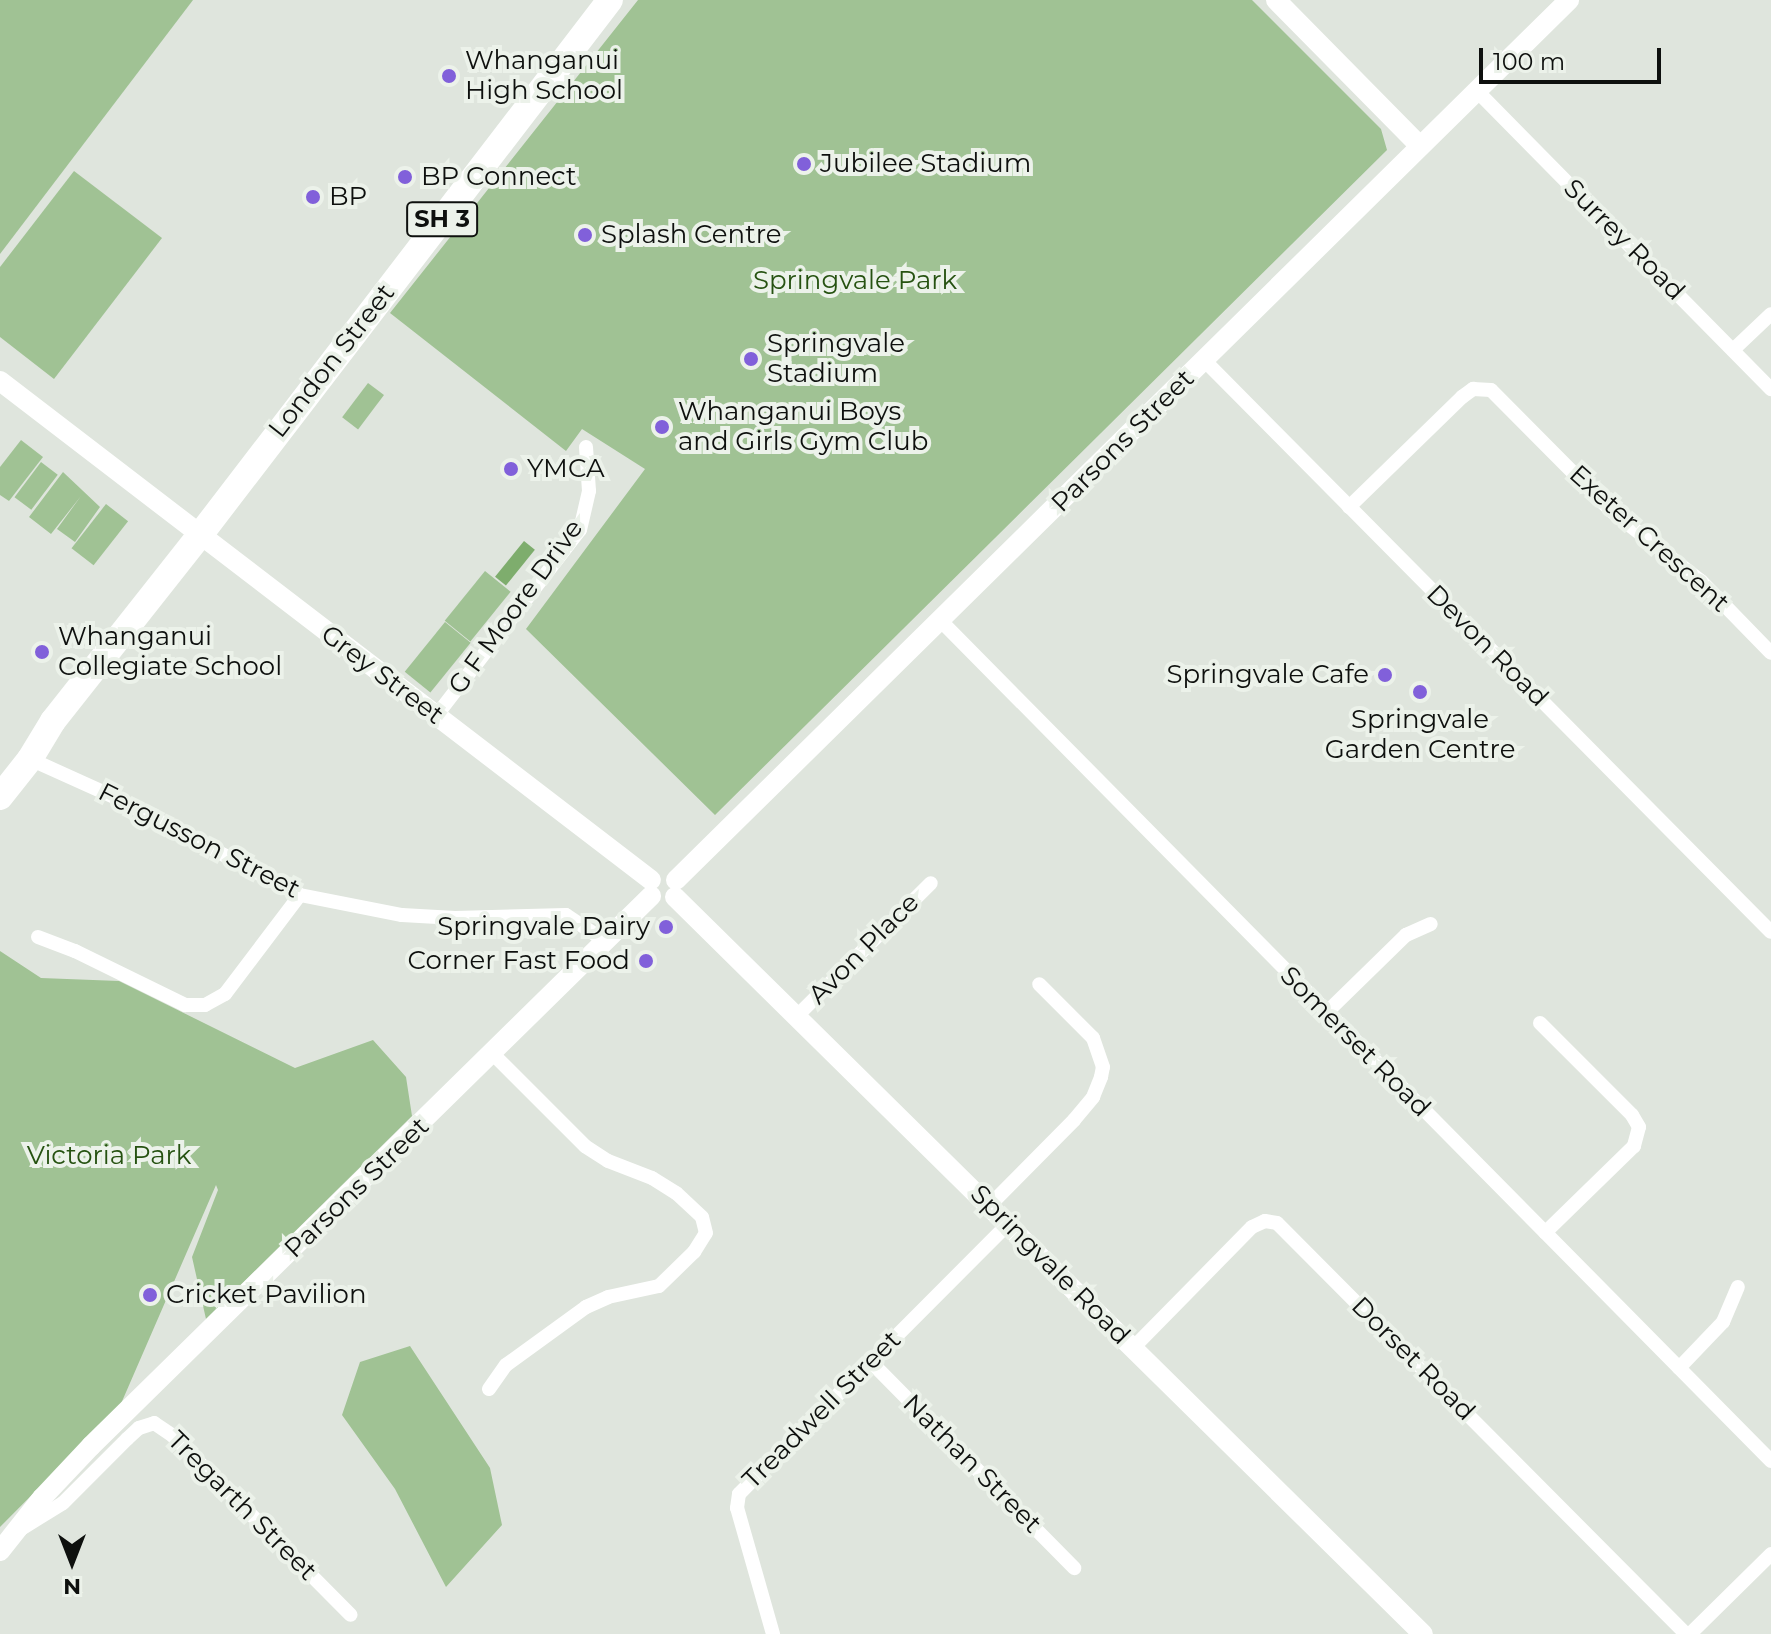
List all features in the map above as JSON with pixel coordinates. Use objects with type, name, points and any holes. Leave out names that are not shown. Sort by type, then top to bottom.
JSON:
[{"type":"highway","name":"London Street","points":[[0,797],[30,759],[53,721],[200,535],[610,0]]},
{"type":"highway","name":"London Street","points":[[0,773],[19,750],[53,721]]},
{"type":"street","points":[[1276,0],[1420,146]]},
{"type":"street","name":"Parsons Street","points":[[676,889],[941,621],[1569,0]]},
{"type":"street","name":"Surrey Road","points":[[1477,91],[1771,389]]},
{"type":"street","points":[[1733,350],[1771,314]]},
{"type":"street","name":"Devon Road","points":[[1204,360],[1771,932]]},
{"type":"street","name":"Grey Street","points":[[0,381],[436,716],[651,888]]},
{"type":"street","name":"Exeter Crescent","points":[[1349,507],[1462,397],[1473,389],[1491,390],[1610,510],[1701,581],[1771,653]]},
{"type":"street","name":"G F Moore Drive","points":[[436,716],[580,530],[589,491],[586,447]]},
{"type":"street","name":"Somerset Road","points":[[941,621],[1771,1461]]},
{"type":"street","name":"Fergusson Street","points":[[30,759],[114,797],[300,895],[402,915],[455,918],[566,915],[605,941]]},
{"type":"street","points":[[651,888],[664,873],[676,889]]},
{"type":"street","name":"Avon Place","points":[[798,1015],[931,883]]},
{"type":"street","name":"Parsons Street","points":[[0,1551],[91,1446],[493,1054],[605,941],[651,888]]},
{"type":"street","name":"Springvale Road","points":[[676,889],[798,1015],[1423,1634]]},
{"type":"street","points":[[38,937],[75,951],[185,1005],[205,1005],[225,994],[300,895]]},
{"type":"street","points":[[1326,1013],[1406,935],[1431,924]]},
{"type":"street","points":[[990,1205],[1074,1120],[1093,1097],[1101,1077],[1103,1067],[1093,1038],[1039,984]]},
{"type":"street","points":[[1540,1023],[1632,1115],[1639,1127],[1634,1146],[1545,1233]]},
{"type":"street","points":[[489,1389],[506,1365],[586,1307],[608,1297],[659,1286],[694,1252],[706,1233],[702,1217],[676,1193],[652,1178],[608,1161],[585,1146],[493,1054]]},
{"type":"street","name":"Treadwell Street","points":[[773,1634],[737,1508],[739,1494],[1009,1223]]},
{"type":"street","name":"Dorset Road","points":[[1134,1347],[1245,1234],[1258,1223],[1277,1223],[1688,1634]]},
{"type":"street","points":[[1679,1368],[1723,1322],[1738,1287]]},
{"type":"street","name":"Nathan Street","points":[[870,1361],[1074,1568]]},
{"type":"street","name":"Tregarth Street","points":[[16,1531],[63,1503],[139,1428],[154,1423],[165,1429],[351,1615]]},
{"type":"street","points":[[1688,1634],[1771,1554]]},
{"type":"green space","points":[[0,0],[193,0],[0,254]]},
{"type":"green space","name":"Springvale Park","points":[[638,0],[1252,0],[1381,129],[1387,150],[715,815],[526,629],[645,469],[582,429],[566,451],[390,313]]},
{"type":"green space","points":[[74,171],[162,238],[54,379],[0,337],[0,267]]},
{"type":"green space","points":[[368,383],[384,395],[358,429],[342,417]]},
{"type":"green space","points":[[21,440],[43,457],[9,501],[0,495],[0,467]]},
{"type":"green space","points":[[41,462],[58,475],[31,510],[15,497]]},
{"type":"green space","points":[[63,472],[100,507],[75,542],[57,529],[81,496],[51,534],[29,517]]},
{"type":"green space","points":[[106,504],[128,521],[94,565],[72,548]]},
{"type":"green space","points":[[485,571],[511,592],[470,642],[445,621]]},
{"type":"green space","points":[[445,622],[471,643],[430,693],[405,672]]},
{"type":"green space","name":"Victoria Park","points":[[0,951],[41,978],[119,981],[295,1068],[373,1040],[406,1077],[412,1116],[206,1319],[192,1257],[218,1190],[216,1185],[120,1406],[0,1527]]},
{"type":"green space","points":[[410,1346],[490,1468],[502,1525],[446,1587],[395,1489],[342,1415],[360,1362]]},
{"type":"shaded area","points":[[524,541],[535,550],[506,586],[495,577]]},
{"type":"place","name":"Whanganui High School","points":[[449,76]]},
{"type":"place","name":"Jubilee Stadium","points":[[804,164]]},
{"type":"place","name":"BP Connect","points":[[405,177]]},
{"type":"place","name":"BP","points":[[313,197]]},
{"type":"place","name":"Splash Centre","points":[[585,235]]},
{"type":"place","name":"Springvale Stadium","points":[[751,359]]},
{"type":"place","name":"Whanganui Boys and Girls Gym Club","points":[[662,427]]},
{"type":"place","name":"YMCA","points":[[511,469]]},
{"type":"place","name":"Whanganui Collegiate School","points":[[42,652]]},
{"type":"place","name":"Springvale Cafe","points":[[1385,675]]},
{"type":"place","name":"Springvale Garden Centre","points":[[1420,692]]},
{"type":"place","name":"Springvale Dairy","points":[[666,927]]},
{"type":"place","name":"Corner Fast Food","points":[[646,961]]},
{"type":"place","name":"Cricket Pavilion","points":[[150,1295]]}]
